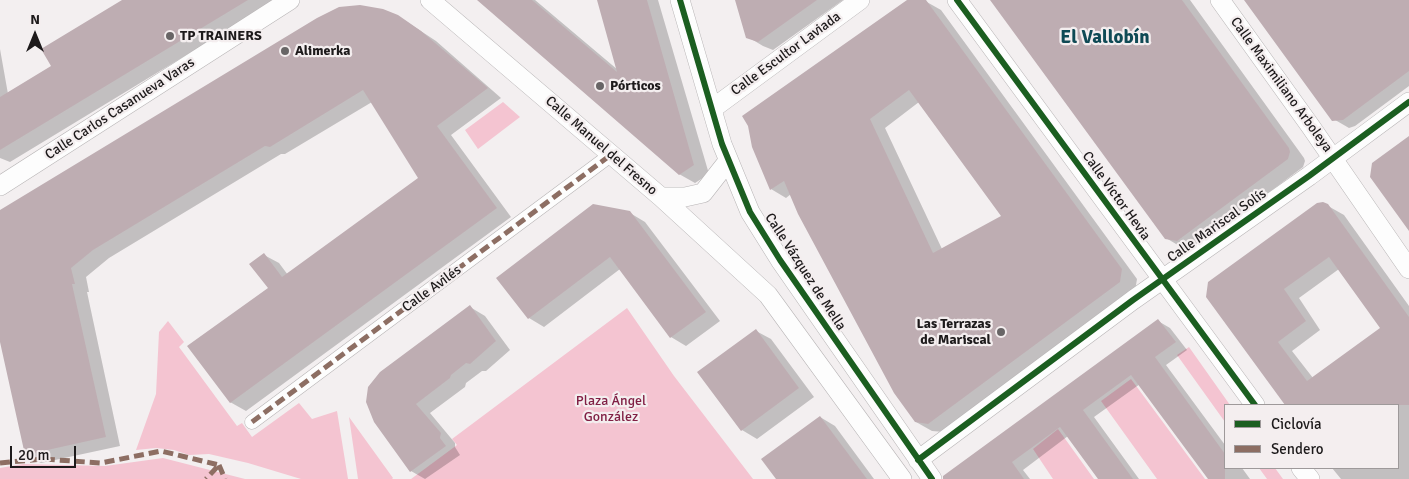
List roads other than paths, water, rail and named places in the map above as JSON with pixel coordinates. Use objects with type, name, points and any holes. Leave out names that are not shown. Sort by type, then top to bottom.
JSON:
[{"type":"street","name":"Calle Carlos Casanueva Varas","points":[[0,186],[290,0]]},
{"type":"street","name":"Calle Manuel del Fresno","points":[[430,0],[612,154],[768,296],[902,479]]},
{"type":"street","name":"Calle Vázquez de Mella","points":[[680,0],[722,144],[750,212],[780,260],[932,479]]},
{"type":"street","name":"Calle Escultor Laviada","points":[[712,109],[860,0]]},
{"type":"street","name":"Calle Víctor Hevia","points":[[957,0],[1254,404]]},
{"type":"street","name":"Calle Maximiliano Arboleya","points":[[1220,0],[1333,158],[1409,269]]},
{"type":"street","name":"Calle Mariscal Solís","points":[[918,460],[1132,300],[1309,176],[1409,102]]},
{"type":"street","name":"Calle Avilés","points":[[252,422],[612,154]]},
{"type":"street","points":[[661,197],[685,197],[703,193],[728,161]]},
{"type":"place","name":"TP TRAINERS","points":[[170,36]]},
{"type":"place","name":"Alimerka","points":[[285,51]]},
{"type":"place","name":"Pórticos","points":[[600,86]]},
{"type":"place","name":"Las Terrazas de Mariscal","points":[[1001,332]]},
{"type":"district","name":"El Vallobín","points":[[1105,38]]},
{"type":"park label","name":"Plaza Ángel González","points":[[611,410]]}]
